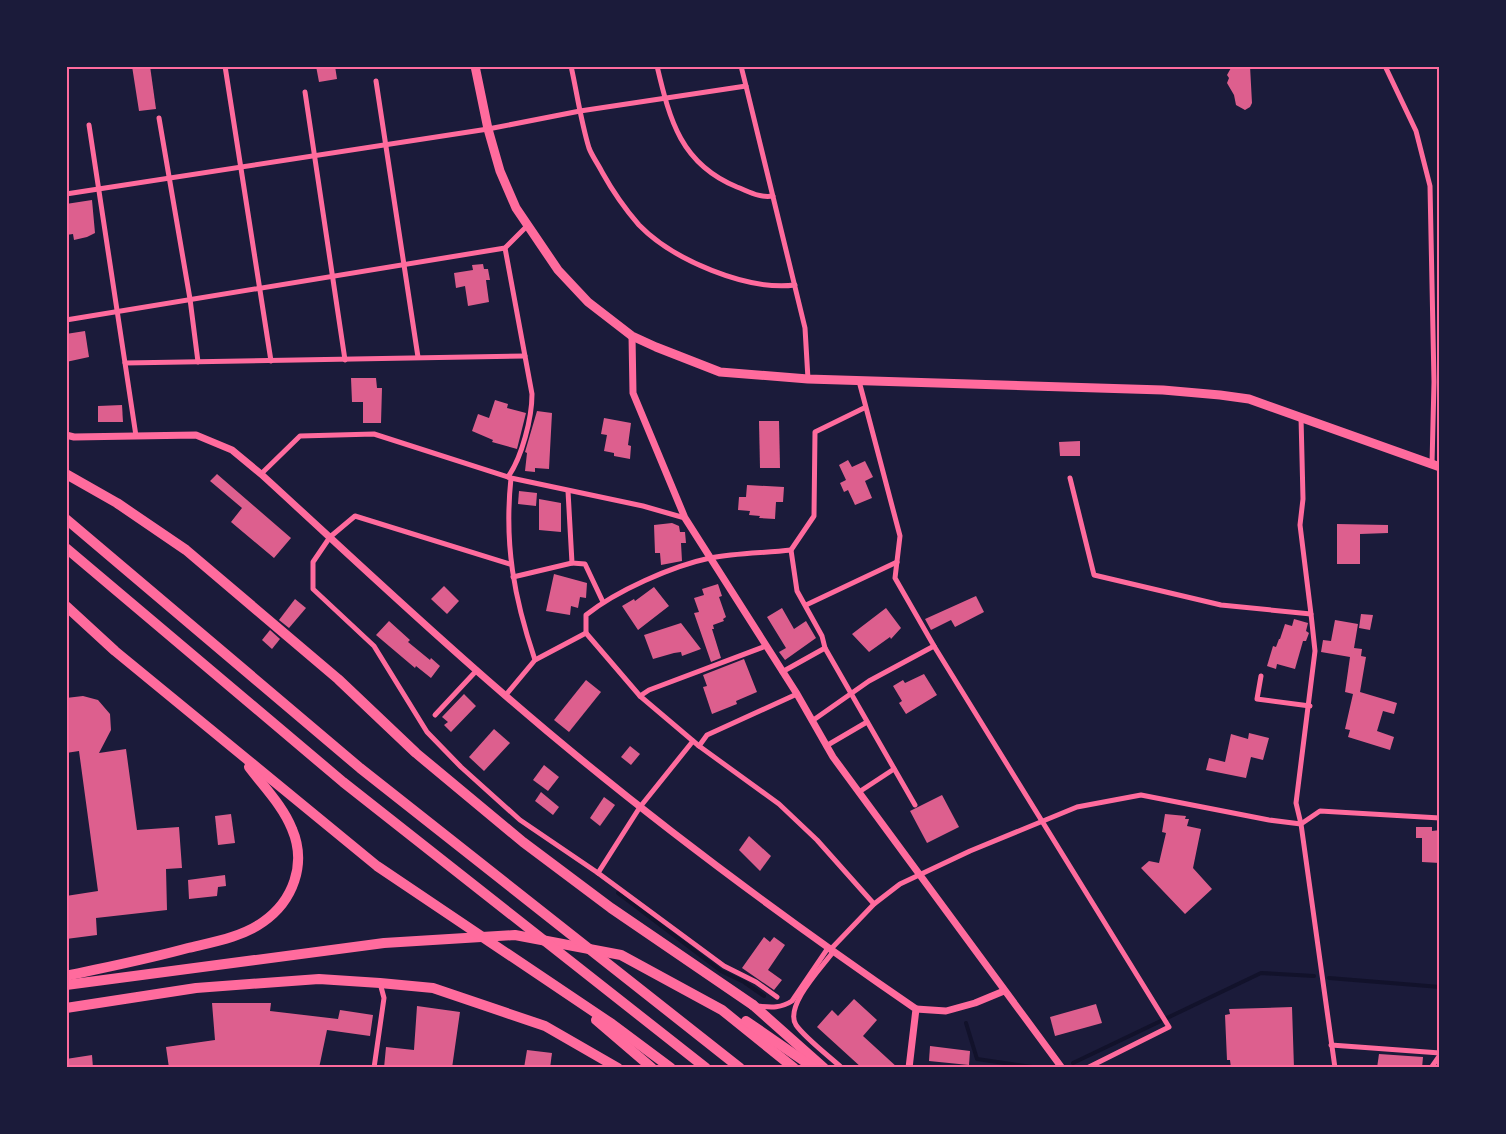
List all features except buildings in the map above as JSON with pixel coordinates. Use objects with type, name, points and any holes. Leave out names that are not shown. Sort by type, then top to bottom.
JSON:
[{"type":"highway","points":[[66,474],[142,519],[194,556],[338,679],[416,753],[524,842],[611,908],[753,1005],[824,1068]]},
{"type":"highway","points":[[66,520],[266,690],[450,840],[740,1068]]},
{"type":"highway","points":[[66,548],[247,702],[435,856],[706,1068]]},
{"type":"highway","points":[[66,606],[115,651],[377,866],[612,1024],[671,1068]]},
{"type":"highway","points":[[66,976],[166,954],[239,934],[261,924],[275,913],[287,898],[295,882],[298,866],[298,848],[293,830],[282,811],[236,752]]},
{"type":"highway","points":[[66,985],[384,943],[515,935],[621,955],[744,1020],[814,1068]]},
{"type":"highway","points":[[66,1008],[196,988],[319,979],[380,982],[433,988],[545,1026],[618,1068]]},
{"type":"highway","points":[[559,989],[652,1068]]},
{"type":"highway","points":[[722,1010],[794,1068]]},
{"type":"main road","points":[[475,66],[488,128],[503,178],[516,208],[558,270],[582,296],[632,336],[720,372],[808,379],[1153,390],[1220,395],[1249,400],[1301,417],[1436,466]]},
{"type":"street","points":[[225,66],[271,361]]},
{"type":"street","points":[[571,66],[590,149],[609,184],[640,225],[676,252],[723,276],[762,285],[779,287],[795,285]]},
{"type":"street","points":[[657,66],[665,99],[679,137],[692,157],[717,179],[760,198],[773,196]]},
{"type":"street","points":[[742,66],[805,328],[808,379]]},
{"type":"street","points":[[1385,66],[1416,131],[1430,186],[1436,466]]},
{"type":"street","points":[[376,81],[418,357]]},
{"type":"street","points":[[66,194],[488,128],[580,110],[746,86]]},
{"type":"street","points":[[305,92],[316,155],[345,360]]},
{"type":"street","points":[[159,118],[190,299],[198,362]]},
{"type":"street","points":[[88,125],[100,189],[136,436]]},
{"type":"street","points":[[66,320],[505,248],[528,225]]},
{"type":"street","points":[[505,248],[525,356],[532,406],[516,464],[510,478],[508,510],[510,564],[526,632],[535,660]]},
{"type":"street","points":[[632,336],[633,393],[685,518],[797,694],[826,746],[1062,1068]]},
{"type":"street","points":[[125,363],[525,356]]},
{"type":"street","points":[[859,381],[864,408],[900,536],[895,578],[1041,822],[1169,1027],[1087,1068]]},
{"type":"street","points":[[864,408],[815,432],[814,516],[791,550],[798,591],[822,636],[825,648],[915,805]]},
{"type":"street","points":[[1301,417],[1303,499],[1300,525],[1315,651],[1310,706],[1296,803],[1301,824],[1335,1068]]},
{"type":"street","points":[[66,434],[74,437],[196,435],[232,450],[261,474],[505,696],[640,807],[831,950],[916,1009],[946,1011],[975,1003],[1004,991]]},
{"type":"street","points":[[261,474],[300,436],[374,434],[510,478],[643,506],[685,518]]},
{"type":"street","points":[[1070,478],[1094,575],[1221,605],[1311,614]]},
{"type":"street","points":[[568,491],[572,563]]},
{"type":"street","points":[[510,564],[355,516],[330,537],[313,562],[313,589],[374,646],[427,732],[520,820],[598,873],[724,966],[756,982],[777,997]]},
{"type":"street","points":[[791,550],[711,558],[674,568],[603,602],[586,616],[586,633],[640,696],[692,741],[779,804],[817,840],[874,904]]},
{"type":"street","points":[[806,605],[897,562]]},
{"type":"street","points":[[513,577],[572,563],[585,564],[603,602]]},
{"type":"street","points":[[505,696],[535,660],[586,633]]},
{"type":"street","points":[[640,696],[649,690],[766,646]]},
{"type":"street","points":[[812,721],[852,695],[869,681],[934,646]]},
{"type":"street","points":[[782,672],[825,648]]},
{"type":"street","points":[[435,715],[477,670]]},
{"type":"street","points":[[1261,676],[1257,699],[1310,706]]},
{"type":"street","points":[[699,746],[706,735],[797,694]]},
{"type":"street","points":[[826,746],[867,722]]},
{"type":"street","points":[[598,873],[640,807],[692,741]]},
{"type":"street","points":[[858,792],[894,769]]},
{"type":"street","points":[[753,1005],[776,1008],[785,1006],[792,1001],[831,950],[874,904],[900,884],[1077,807],[1141,795],[1269,820],[1301,824],[1320,811],[1440,818]]},
{"type":"street","points":[[831,950],[800,996],[794,1013],[796,1024],[842,1068]]},
{"type":"street","points":[[374,1068],[384,998],[380,982]]},
{"type":"street","points":[[909,1068],[916,1009]]},
{"type":"street","points":[[1331,1045],[1440,1054],[1432,1068]]},
{"type":"waterway","points":[[618,893],[721,971],[744,982],[764,996]]},
{"type":"waterway","points":[[1073,1063],[1261,973],[1314,976]]},
{"type":"waterway","points":[[1329,978],[1440,987]]},
{"type":"waterway","points":[[966,1023],[977,1059],[1039,1068]]}]
